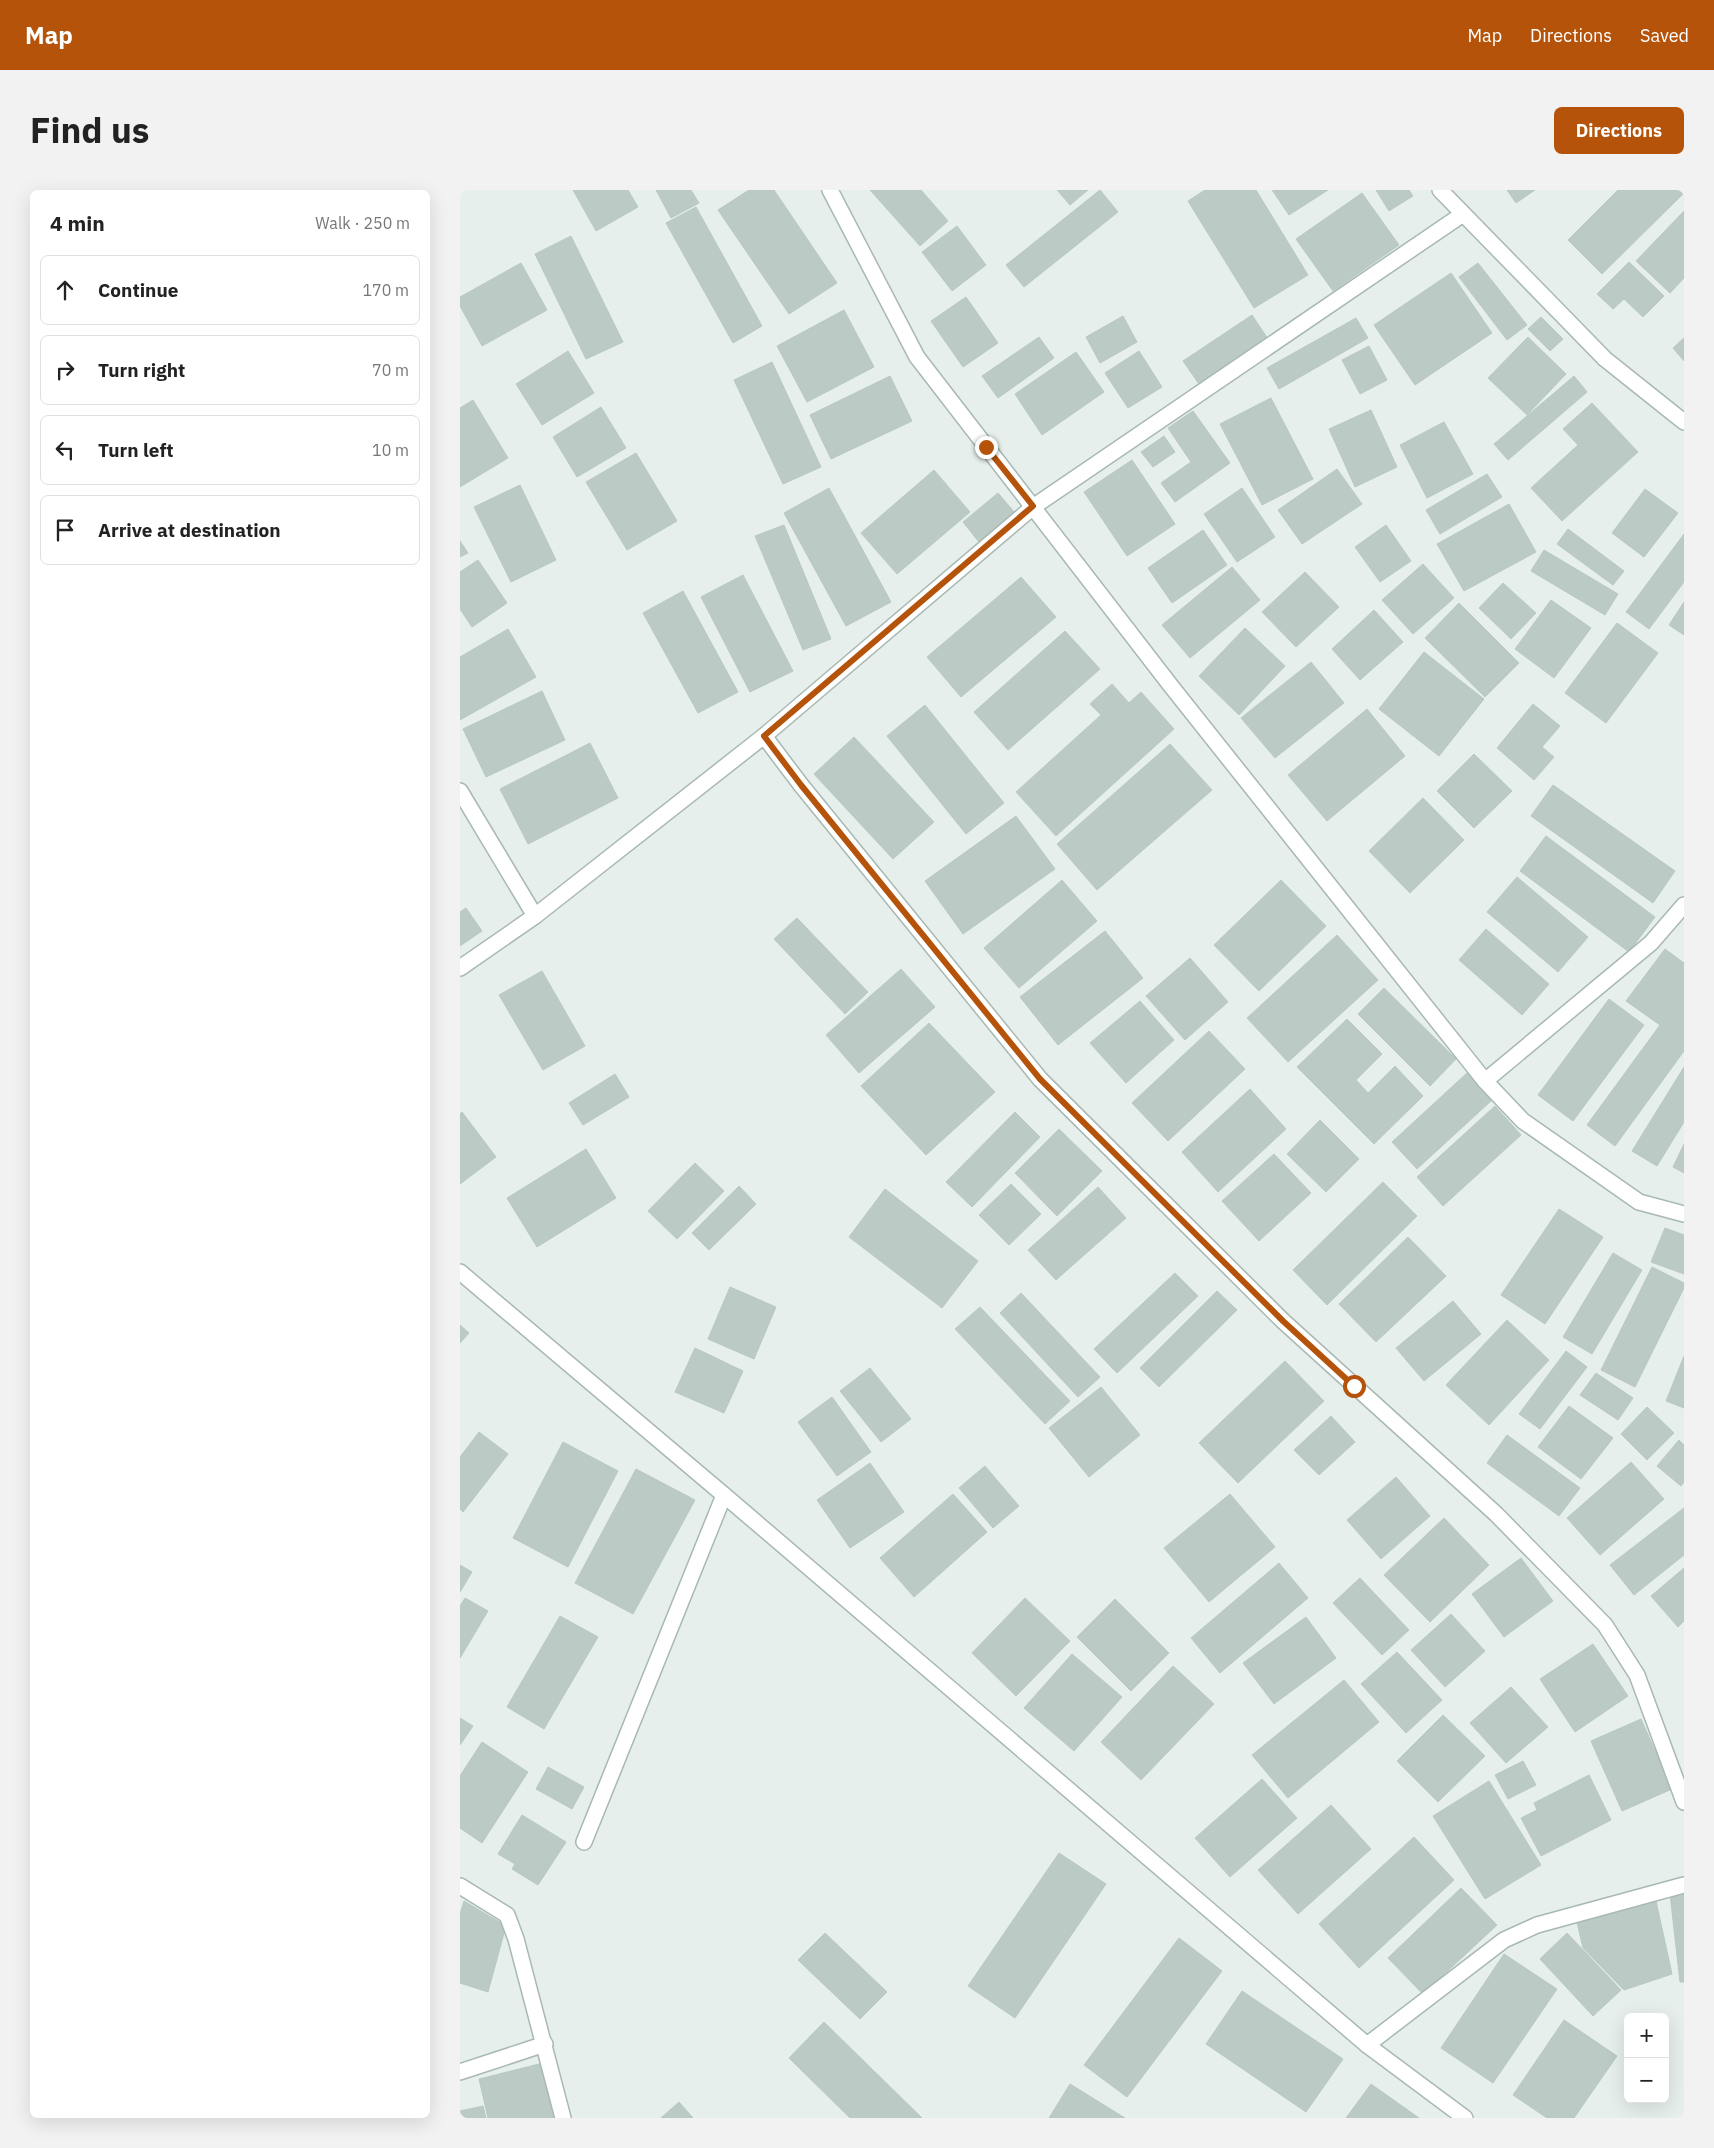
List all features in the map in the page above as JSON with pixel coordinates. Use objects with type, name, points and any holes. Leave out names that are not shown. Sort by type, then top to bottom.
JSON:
[{"type":"street","points":[[830,190],[917,358],[1171,686],[1485,1081],[1523,1121],[1639,1202],[1684,1214]]},
{"type":"street","points":[[1440,190],[1605,359],[1684,422]]},
{"type":"street","points":[[460,968],[535,916],[764,736],[1033,506],[1462,214]]},
{"type":"street","points":[[764,736],[801,785],[1040,1079],[1283,1321],[1496,1514],[1605,1625],[1637,1675],[1684,1802]]},
{"type":"street","points":[[460,791],[535,916]]},
{"type":"street","points":[[1485,1081],[1651,943],[1684,904]]},
{"type":"street","points":[[460,1272],[724,1495],[1367,2045],[1465,2118]]},
{"type":"street","points":[[584,1842],[724,1495]]},
{"type":"street","points":[[1367,2045],[1504,1940],[1537,1925],[1684,1885]]},
{"type":"street","points":[[460,1886],[507,1915],[516,1939],[545,2044],[563,2118]]},
{"type":"street","points":[[460,2072],[545,2044]]},
{"type":"building","points":[[573,190],[628,190],[638,207],[596,231]]},
{"type":"building","points":[[656,190],[691,190],[699,203],[671,218]]},
{"type":"building","points":[[749,190],[774,190],[837,283],[789,314],[718,210]]},
{"type":"building","points":[[870,190],[921,190],[948,221],[920,246]]},
{"type":"building","points":[[1057,190],[1088,190],[1070,205]]},
{"type":"building","points":[[1100,190],[1118,212],[1024,287],[1006,265]]},
{"type":"building","points":[[1205,190],[1256,190],[1308,275],[1254,308],[1188,201]]},
{"type":"building","points":[[1272,190],[1328,190],[1289,215]]},
{"type":"building","points":[[1376,190],[1409,190],[1413,196],[1389,211]]},
{"type":"building","points":[[1507,190],[1535,190],[1516,203]]},
{"type":"building","points":[[1618,190],[1684,190],[1684,193],[1602,274],[1568,240]]},
{"type":"building","points":[[1362,193],[1399,245],[1333,291],[1296,239]]},
{"type":"building","points":[[696,207],[762,326],[733,343],[666,223]]},
{"type":"building","points":[[1684,211],[1684,278],[1670,293],[1636,261]]},
{"type":"building","points":[[957,226],[986,265],[952,291],[922,252]]},
{"type":"building","points":[[571,236],[623,342],[586,359],[535,254]]},
{"type":"building","points":[[1629,262],[1664,296],[1643,317],[1624,299],[1613,309],[1597,294]]},
{"type":"building","points":[[521,263],[547,310],[482,346],[460,306],[460,297]]},
{"type":"building","points":[[1478,263],[1527,325],[1507,340],[1459,277]]},
{"type":"building","points":[[1451,273],[1492,333],[1415,385],[1374,325]]},
{"type":"building","points":[[966,297],[998,343],[963,367],[931,321]]},
{"type":"building","points":[[844,310],[874,367],[807,402],[777,346]]},
{"type":"building","points":[[1252,315],[1268,339],[1199,384],[1183,361]]},
{"type":"building","points":[[1123,316],[1137,342],[1100,363],[1086,337]]},
{"type":"building","points":[[1541,317],[1563,339],[1550,351],[1528,329]]},
{"type":"building","points":[[1356,318],[1368,338],[1279,389],[1267,368]]},
{"type":"building","points":[[1039,337],[1054,358],[998,398],[982,376]]},
{"type":"building","points":[[1528,337],[1566,374],[1527,415],[1488,378]]},
{"type":"building","points":[[1684,338],[1684,361],[1673,348]]},
{"type":"building","points":[[1369,346],[1387,380],[1360,394],[1342,360]]},
{"type":"building","points":[[568,351],[594,393],[542,425],[516,384]]},
{"type":"building","points":[[1139,351],[1162,387],[1128,408],[1105,373]]},
{"type":"building","points":[[1076,352],[1104,392],[1042,435],[1015,394]]},
{"type":"building","points":[[772,362],[821,467],[783,484],[734,380]]},
{"type":"building","points":[[890,376],[912,421],[831,459],[810,415]]},
{"type":"building","points":[[1574,376],[1587,392],[1508,460],[1494,444]]},
{"type":"building","points":[[1271,398],[1313,479],[1262,505],[1220,424]]},
{"type":"building","points":[[473,400],[508,458],[460,487],[460,408]]},
{"type":"building","points":[[1592,403],[1638,452],[1562,521],[1531,488],[1578,445],[1563,429]]},
{"type":"building","points":[[601,407],[626,448],[577,477],[553,437]]},
{"type":"building","points":[[1371,410],[1397,467],[1355,487],[1329,429]]},
{"type":"building","points":[[1193,411],[1230,463],[1175,502],[1161,483],[1191,462],[1168,428]]},
{"type":"building","points":[[1444,422],[1473,474],[1427,498],[1400,445]]},
{"type":"building","points":[[1164,436],[1175,452],[1153,467],[1141,452]]},
{"type":"building","points":[[636,453],[677,521],[627,550],[586,482]]},
{"type":"building","points":[[1132,460],[1175,524],[1127,556],[1084,492]]},
{"type":"building","points":[[1337,469],[1362,504],[1302,544],[1278,510]]},
{"type":"building","points":[[934,470],[970,512],[897,574],[861,533]]},
{"type":"building","points":[[1487,474],[1502,497],[1440,534],[1426,510]]},
{"type":"building","points":[[520,485],[556,560],[511,582],[474,507]]},
{"type":"building","points":[[829,488],[891,602],[846,626],[784,513]]},
{"type":"building","points":[[1242,488],[1275,537],[1237,562],[1204,514]]},
{"type":"building","points":[[1645,489],[1678,513],[1644,557],[1612,533]]},
{"type":"building","points":[[998,493],[1015,513],[979,542],[963,522]]},
{"type":"building","points":[[1509,504],[1536,552],[1464,591],[1437,544]]},
{"type":"building","points":[[784,525],[831,639],[803,650],[755,536]]},
{"type":"building","points":[[1386,525],[1411,561],[1380,582],[1355,547]]},
{"type":"building","points":[[1568,529],[1624,571],[1613,585],[1557,544]]},
{"type":"building","points":[[1203,530],[1227,565],[1172,603],[1148,568]]},
{"type":"building","points":[[1684,534],[1684,582],[1649,629],[1626,612]]},
{"type":"building","points":[[460,541],[468,553],[460,557]]},
{"type":"building","points":[[1544,550],[1618,594],[1605,615],[1531,571]]},
{"type":"building","points":[[478,560],[507,603],[472,627],[460,609],[460,572]]},
{"type":"building","points":[[1423,564],[1454,598],[1413,634],[1382,600]]},
{"type":"building","points":[[1232,567],[1260,600],[1190,658],[1162,625]]},
{"type":"building","points":[[1305,572],[1339,607],[1296,647],[1262,612]]},
{"type":"building","points":[[743,575],[793,671],[750,692],[701,597]]},
{"type":"building","points":[[1021,577],[1056,617],[961,697],[927,657]]},
{"type":"building","points":[[1503,583],[1536,613],[1511,639],[1479,608]]},
{"type":"building","points":[[683,591],[738,692],[698,713],[643,613]]},
{"type":"building","points":[[1551,600],[1591,628],[1554,678],[1515,649]]},
{"type":"building","points":[[1684,602],[1684,635],[1669,625]]},
{"type":"building","points":[[1459,603],[1519,663],[1485,697],[1425,638]]},
{"type":"building","points":[[1374,610],[1403,642],[1360,680],[1332,649]]},
{"type":"building","points":[[1617,623],[1658,653],[1606,723],[1565,693]]},
{"type":"building","points":[[1245,628],[1285,666],[1239,715],[1199,676]]},
{"type":"building","points":[[508,629],[536,677],[460,720],[460,657]]},
{"type":"building","points":[[1065,631],[1100,669],[1008,750],[974,712]]},
{"type":"building","points":[[1424,652],[1484,699],[1439,756],[1379,709]]},
{"type":"building","points":[[1311,662],[1344,703],[1275,758],[1241,718]]},
{"type":"building","points":[[1112,684],[1129,703],[1141,692],[1174,729],[1056,836],[1016,792],[1101,715],[1090,704]]},
{"type":"building","points":[[542,691],[565,740],[486,777],[463,729]]},
{"type":"building","points":[[1533,704],[1560,726],[1542,747],[1554,757],[1534,780],[1497,748]]},
{"type":"building","points":[[925,705],[1004,803],[966,834],[887,736]]},
{"type":"building","points":[[1367,709],[1405,756],[1327,821],[1288,775]]},
{"type":"building","points":[[854,737],[934,822],[893,859],[814,774]]},
{"type":"building","points":[[590,743],[618,798],[528,844],[500,789]]},
{"type":"building","points":[[1170,744],[1212,790],[1097,890],[1057,844]]},
{"type":"building","points":[[1474,754],[1512,791],[1474,828],[1437,791]]},
{"type":"building","points":[[1553,785],[1675,871],[1653,903],[1531,816]]},
{"type":"building","points":[[1423,798],[1464,840],[1410,893],[1369,851]]},
{"type":"building","points":[[1016,816],[1055,869],[963,934],[925,881]]},
{"type":"building","points":[[1546,836],[1655,917],[1629,952],[1520,871]]},
{"type":"building","points":[[1517,877],[1588,937],[1558,972],[1487,912]]},
{"type":"building","points":[[1062,880],[1097,921],[1019,988],[984,948]]},
{"type":"building","points":[[1281,880],[1326,926],[1259,991],[1214,945]]},
{"type":"building","points":[[466,908],[482,931],[460,946],[460,912]]},
{"type":"building","points":[[797,918],[868,992],[845,1014],[774,939]]},
{"type":"building","points":[[1486,929],[1549,984],[1522,1015],[1459,960]]},
{"type":"building","points":[[1105,931],[1143,978],[1058,1045],[1020,997]]},
{"type":"building","points":[[1337,935],[1378,980],[1288,1062],[1247,1018]]},
{"type":"building","points":[[1665,949],[1684,963],[1684,1051],[1615,1146],[1587,1125],[1660,1025],[1626,1001]]},
{"type":"building","points":[[1190,958],[1228,1002],[1185,1040],[1146,996]]},
{"type":"building","points":[[901,969],[935,1007],[859,1073],[826,1035]]},
{"type":"building","points":[[542,971],[585,1046],[543,1070],[499,995]]},
{"type":"building","points":[[1384,988],[1456,1059],[1430,1086],[1358,1014]]},
{"type":"building","points":[[1609,999],[1644,1025],[1573,1121],[1538,1095]]},
{"type":"building","points":[[1140,1001],[1174,1040],[1126,1083],[1090,1043]]},
{"type":"building","points":[[1347,1019],[1382,1054],[1356,1080],[1368,1093],[1395,1066],[1423,1096],[1374,1144],[1297,1067]]},
{"type":"building","points":[[929,1023],[995,1092],[926,1155],[861,1086]]},
{"type":"building","points":[[1209,1031],[1245,1069],[1168,1141],[1132,1103]]},
{"type":"building","points":[[1684,1067],[1684,1122],[1657,1166],[1632,1151]]},
{"type":"building","points":[[1467,1073],[1492,1100],[1417,1169],[1392,1142]]},
{"type":"building","points":[[615,1074],[629,1097],[583,1125],[569,1103]]},
{"type":"building","points":[[1250,1089],[1286,1129],[1218,1192],[1182,1152]]},
{"type":"building","points":[[1495,1106],[1521,1135],[1443,1206],[1417,1177]]},
{"type":"building","points":[[462,1112],[496,1157],[460,1184],[460,1114]]},
{"type":"building","points":[[1015,1112],[1040,1137],[972,1207],[946,1182]]},
{"type":"building","points":[[1320,1120],[1359,1159],[1326,1192],[1287,1154]]},
{"type":"building","points":[[1059,1129],[1102,1171],[1057,1216],[1015,1173]]},
{"type":"building","points":[[1684,1144],[1684,1173],[1673,1167]]},
{"type":"building","points":[[586,1149],[616,1198],[537,1247],[507,1198]]},
{"type":"building","points":[[1274,1154],[1311,1193],[1259,1241],[1222,1201]]},
{"type":"building","points":[[695,1163],[724,1191],[677,1239],[648,1211]]},
{"type":"building","points":[[1383,1182],[1417,1216],[1327,1305],[1293,1270]]},
{"type":"building","points":[[1011,1184],[1041,1214],[1009,1245],[979,1215]]},
{"type":"building","points":[[739,1186],[756,1204],[709,1250],[692,1233]]},
{"type":"building","points":[[1098,1187],[1126,1218],[1056,1280],[1028,1250]]},
{"type":"building","points":[[885,1189],[978,1261],[942,1308],[849,1237]]},
{"type":"building","points":[[1559,1209],[1603,1237],[1545,1324],[1501,1295]]},
{"type":"building","points":[[1665,1228],[1684,1235],[1684,1274],[1651,1262]]},
{"type":"building","points":[[1408,1237],[1446,1276],[1376,1342],[1339,1304]]},
{"type":"building","points":[[1613,1253],[1642,1270],[1592,1354],[1563,1337]]},
{"type":"building","points":[[1652,1267],[1684,1283],[1684,1288],[1635,1387],[1601,1370]]},
{"type":"building","points":[[1175,1273],[1198,1296],[1117,1373],[1094,1349]]},
{"type":"building","points":[[730,1287],[776,1307],[754,1359],[708,1339]]},
{"type":"building","points":[[1217,1291],[1237,1310],[1159,1387],[1140,1368]]},
{"type":"building","points":[[1021,1293],[1100,1377],[1078,1397],[1000,1313]]},
{"type":"building","points":[[1453,1301],[1481,1334],[1424,1381],[1396,1348]]},
{"type":"building","points":[[980,1307],[1070,1401],[1045,1424],[955,1329]]},
{"type":"building","points":[[1507,1320],[1549,1360],[1489,1425],[1446,1385]]},
{"type":"building","points":[[460,1325],[469,1333],[460,1343]]},
{"type":"building","points":[[695,1348],[743,1371],[724,1413],[675,1392]]},
{"type":"building","points":[[1566,1351],[1587,1367],[1540,1429],[1519,1414]]},
{"type":"building","points":[[1684,1356],[1684,1408],[1666,1401]]},
{"type":"building","points":[[1285,1361],[1324,1401],[1238,1483],[1199,1443]]},
{"type":"building","points":[[870,1368],[911,1419],[881,1442],[840,1391]]},
{"type":"building","points":[[1596,1373],[1633,1398],[1618,1420],[1580,1395]]},
{"type":"building","points":[[1101,1387],[1140,1435],[1089,1477],[1049,1428]]},
{"type":"building","points":[[832,1397],[871,1452],[837,1476],[798,1422]]},
{"type":"building","points":[[1569,1406],[1613,1438],[1581,1479],[1538,1447]]},
{"type":"building","points":[[1647,1407],[1674,1433],[1647,1460],[1621,1434]]},
{"type":"building","points":[[1331,1416],[1355,1442],[1319,1475],[1294,1450]]},
{"type":"building","points":[[479,1432],[508,1454],[463,1512],[460,1509],[460,1457]]},
{"type":"building","points":[[1507,1435],[1580,1488],[1559,1516],[1487,1463]]},
{"type":"building","points":[[1679,1440],[1684,1445],[1684,1482],[1681,1486],[1657,1466]]},
{"type":"building","points":[[563,1442],[618,1471],[568,1567],[513,1538]]},
{"type":"building","points":[[1631,1462],[1664,1499],[1600,1555],[1567,1518]]},
{"type":"building","points":[[870,1463],[904,1512],[850,1548],[817,1500]]},
{"type":"building","points":[[985,1466],[1019,1506],[993,1528],[959,1488]]},
{"type":"building","points":[[636,1469],[695,1500],[633,1614],[575,1583]]},
{"type":"building","points":[[1396,1477],[1430,1516],[1381,1559],[1347,1520]]},
{"type":"building","points":[[953,1494],[987,1532],[914,1597],[880,1558]]},
{"type":"building","points":[[1230,1494],[1275,1547],[1209,1602],[1164,1548]]},
{"type":"building","points":[[1684,1508],[1684,1555],[1634,1595],[1610,1565]]},
{"type":"building","points":[[1444,1518],[1489,1565],[1430,1622],[1384,1575]]},
{"type":"building","points":[[1521,1558],[1553,1601],[1504,1637],[1472,1594]]},
{"type":"building","points":[[1279,1563],[1308,1598],[1220,1673],[1191,1638]]},
{"type":"building","points":[[460,1565],[472,1572],[460,1592]]},
{"type":"building","points":[[1684,1568],[1684,1621],[1678,1627],[1651,1596]]},
{"type":"building","points":[[1360,1578],[1409,1630],[1382,1655],[1333,1603]]},
{"type":"building","points":[[465,1598],[488,1611],[460,1658],[460,1606]]},
{"type":"building","points":[[1025,1598],[1070,1641],[1016,1696],[972,1653]]},
{"type":"building","points":[[1115,1599],[1169,1653],[1131,1691],[1077,1637]]},
{"type":"building","points":[[1451,1614],[1485,1651],[1445,1687],[1411,1650]]},
{"type":"building","points":[[560,1616],[598,1637],[544,1729],[507,1707]]},
{"type":"building","points":[[1306,1617],[1336,1658],[1274,1704],[1243,1663]]},
{"type":"building","points":[[1593,1644],[1628,1696],[1575,1732],[1540,1679]]},
{"type":"building","points":[[1397,1652],[1442,1700],[1406,1733],[1361,1684]]},
{"type":"building","points":[[1072,1654],[1122,1697],[1074,1751],[1024,1708]]},
{"type":"building","points":[[1173,1666],[1214,1704],[1141,1780],[1101,1742]]},
{"type":"building","points":[[1344,1680],[1379,1722],[1288,1798],[1252,1755]]},
{"type":"building","points":[[1511,1687],[1548,1727],[1506,1763],[1470,1723]]},
{"type":"building","points":[[1443,1715],[1485,1756],[1438,1802],[1397,1761]]},
{"type":"building","points":[[460,1718],[473,1726],[460,1745]]},
{"type":"building","points":[[1641,1719],[1672,1789],[1622,1811],[1591,1741]]},
{"type":"building","points":[[482,1742],[528,1772],[482,1843],[460,1828],[460,1776]]},
{"type":"building","points":[[1523,1761],[1536,1785],[1508,1799],[1495,1775]]},
{"type":"building","points":[[548,1767],[584,1787],[572,1809],[536,1789]]},
{"type":"building","points":[[1589,1775],[1611,1820],[1541,1856],[1521,1818],[1537,1810],[1534,1803]]},
{"type":"building","points":[[1262,1779],[1297,1818],[1230,1877],[1195,1838]]},
{"type":"building","points":[[1489,1781],[1541,1865],[1485,1899],[1433,1816]]},
{"type":"building","points":[[1331,1805],[1371,1849],[1298,1914],[1258,1870]]},
{"type":"building","points":[[522,1815],[566,1842],[538,1885],[512,1869],[515,1864],[498,1854]]},
{"type":"building","points":[[1414,1837],[1454,1880],[1359,1968],[1319,1924]]},
{"type":"building","points":[[1059,1853],[1106,1884],[1015,2018],[968,1986]]},
{"type":"building","points":[[1461,1888],[1497,1925],[1423,1994],[1388,1958]]},
{"type":"building","points":[[1684,1893],[1684,1982],[1680,1982],[1670,1894]]},
{"type":"building","points":[[464,1901],[506,1926],[488,1992],[460,1983],[460,1914]]},
{"type":"building","points":[[1656,1901],[1672,1974],[1624,1990],[1583,1948],[1576,1918]]},
{"type":"building","points":[[825,1933],[887,1992],[860,2019],[798,1960]]},
{"type":"building","points":[[1567,1933],[1621,1990],[1593,2016],[1540,1959]]},
{"type":"building","points":[[1179,1938],[1222,1971],[1127,2097],[1084,2065]]},
{"type":"building","points":[[1504,1954],[1557,1989],[1493,2083],[1441,2048]]},
{"type":"building","points":[[1242,1991],[1343,2059],[1306,2112],[1206,2044]]},
{"type":"building","points":[[1564,2020],[1617,2056],[1574,2118],[1547,2118],[1513,2095]]},
{"type":"building","points":[[824,2022],[922,2118],[850,2118],[789,2058]]},
{"type":"building","points":[[543,2063],[556,2118],[488,2118],[479,2079]]},
{"type":"building","points":[[1070,2084],[1125,2118],[1049,2118]]},
{"type":"building","points":[[1371,2084],[1419,2118],[1346,2118]]},
{"type":"building","points":[[679,2102],[693,2118],[661,2118]]},
{"type":"building","points":[[483,2106],[486,2118],[460,2118],[460,2111]]},
{"type":"route","points":[[986,447],[1033,506],[764,736],[801,785],[1040,1079],[1283,1321],[1354,1386]]}]
